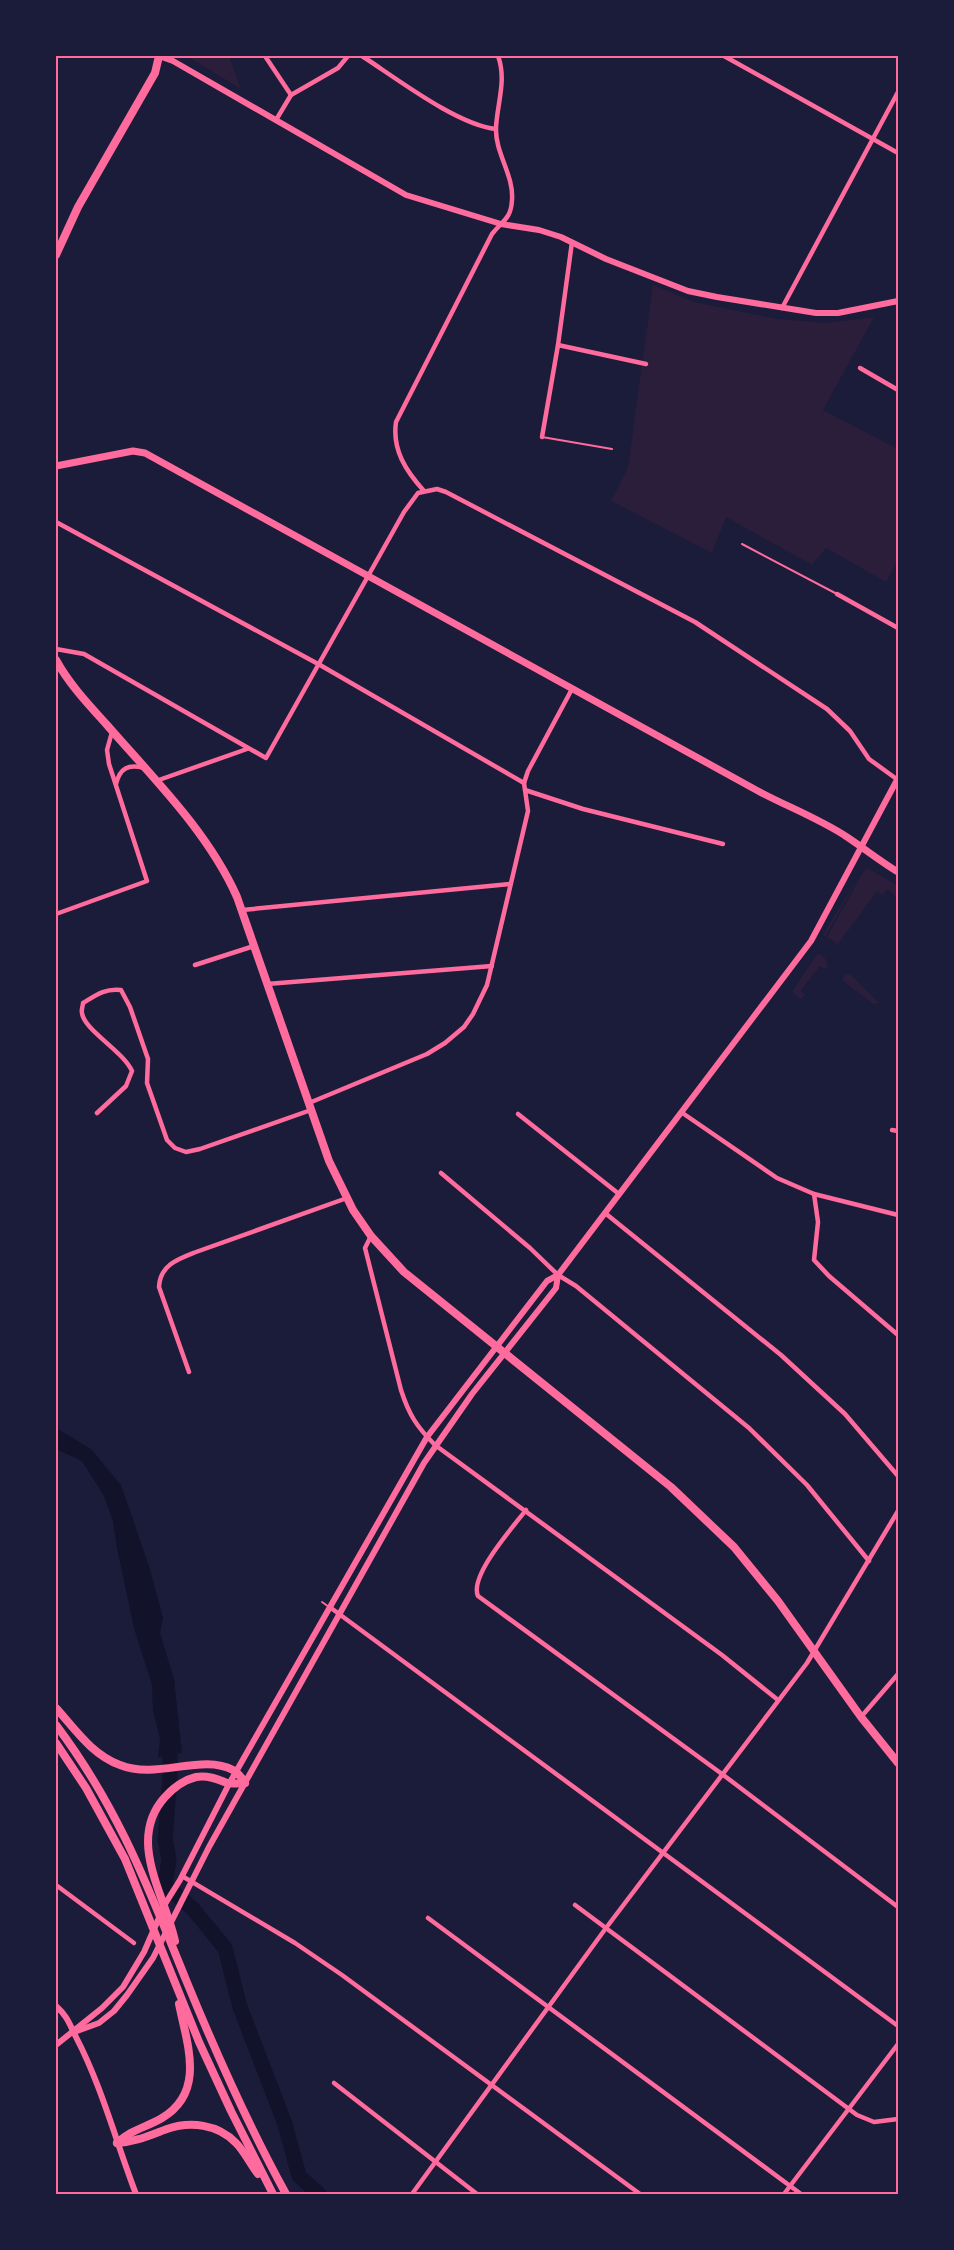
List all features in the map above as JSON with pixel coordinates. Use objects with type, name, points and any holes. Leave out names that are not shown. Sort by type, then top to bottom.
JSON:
[{"type":"highway","points":[[56,1708],[106,1759],[132,1769],[156,1771],[198,1765],[223,1766],[237,1772],[245,1783]]},
{"type":"highway","points":[[56,1725],[104,1797],[154,1890],[179,1964],[234,2093],[286,2194]]},
{"type":"highway","points":[[56,1743],[110,1830],[140,1896],[216,2080],[272,2193]]},
{"type":"highway","points":[[154,1890],[148,1847],[150,1827],[162,1800],[171,1790],[197,1777],[212,1778],[229,1784],[245,1783]]},
{"type":"highway","points":[[117,2143],[129,2132],[167,2114],[186,2090],[190,2074],[190,2056],[175,1983]]},
{"type":"highway","points":[[117,2143],[134,2142],[181,2126],[210,2127],[225,2134],[237,2144],[272,2193]]},
{"type":"main road","points":[[56,255],[78,207],[155,73],[159,56]]},
{"type":"main road","points":[[56,466],[133,450],[145,453],[759,791],[847,837],[898,872]]},
{"type":"main road","points":[[56,660],[71,683],[145,768],[218,858],[242,910],[329,1161],[346,1198],[371,1236],[411,1279],[671,1487],[718,1531],[759,1577],[861,1717],[898,1763]]},
{"type":"street","points":[[159,56],[173,61],[406,195],[501,224],[539,230],[688,291],[782,308],[838,313],[898,301]]},
{"type":"street","points":[[265,56],[291,95]]},
{"type":"street","points":[[276,120],[291,95],[338,68],[348,56]]},
{"type":"street","points":[[362,56],[459,117],[480,128],[496,129]]},
{"type":"street","points":[[424,491],[410,476],[399,454],[395,442],[396,422],[492,234],[510,214],[513,198],[496,129],[502,70],[498,56]]},
{"type":"street","points":[[724,56],[898,153]]},
{"type":"street","points":[[782,308],[898,92]]},
{"type":"street","points":[[542,437],[558,345],[572,242]]},
{"type":"street","points":[[558,345],[646,364]]},
{"type":"street","points":[[860,368],[898,390]]},
{"type":"street","points":[[56,649],[84,654],[266,758],[404,512],[413,498],[424,491],[437,489],[695,622],[827,709],[850,731],[870,759],[898,779],[811,941],[558,1275],[547,1281],[428,1437],[229,1784],[181,1878],[165,1904],[144,1952],[123,1987],[102,2008],[56,2045]]},
{"type":"street","points":[[56,522],[320,665],[524,783]]},
{"type":"street","points":[[837,594],[898,628]]},
{"type":"street","points":[[97,1113],[126,1086],[132,1071],[128,1061],[88,1024],[82,1014],[83,1003],[110,988],[121,990],[130,1007],[148,1059],[147,1083],[167,1140],[175,1148],[186,1152],[200,1149],[310,1106],[427,1054],[464,1027],[487,985],[492,966],[528,811],[524,783],[528,771],[572,688]]},
{"type":"street","points":[[56,914],[147,881],[107,750],[112,732]]},
{"type":"street","points":[[156,782],[247,749]]},
{"type":"street","points":[[116,784],[118,774],[125,767],[133,765],[145,768]]},
{"type":"street","points":[[525,790],[583,809],[723,843]]},
{"type":"street","points":[[242,910],[510,884]]},
{"type":"street","points":[[195,965],[254,946]]},
{"type":"street","points":[[267,984],[492,966]]},
{"type":"street","points":[[681,1112],[777,1178],[814,1194],[898,1215]]},
{"type":"street","points":[[518,1114],[619,1194]]},
{"type":"street","points":[[892,1130],[898,1131]]},
{"type":"street","points":[[441,1173],[530,1248],[558,1275],[576,1286],[749,1428],[807,1485],[869,1562]]},
{"type":"street","points":[[814,1194],[818,1222],[814,1260],[829,1276],[898,1335]]},
{"type":"street","points":[[189,1372],[159,1287],[164,1269],[174,1261],[196,1252],[346,1198]]},
{"type":"street","points":[[605,1213],[804,1375],[845,1414],[898,1476]]},
{"type":"street","points":[[371,1236],[364,1248],[401,1390],[413,1421],[435,1445],[526,1510],[778,1700]]},
{"type":"street","points":[[73,2032],[99,2023],[127,1995],[153,1958],[174,1914],[245,1783],[435,1445],[503,1353],[556,1288],[558,1275]]},
{"type":"street","points":[[526,1510],[482,1570],[476,1591],[478,1596],[722,1774],[898,1907]]},
{"type":"street","points":[[412,2194],[606,1928],[814,1652],[898,1511]]},
{"type":"street","points":[[331,1608],[898,2026]]},
{"type":"street","points":[[861,1717],[898,1674]]},
{"type":"street","points":[[181,1878],[295,1943],[640,2194]]},
{"type":"street","points":[[56,1885],[134,1943]]},
{"type":"street","points":[[574,1905],[848,2109],[867,2121],[898,2119]]},
{"type":"street","points":[[428,1918],[801,2194]]},
{"type":"street","points":[[56,2006],[66,2015],[84,2054],[136,2194]]},
{"type":"street","points":[[784,2194],[898,2044]]},
{"type":"street","points":[[334,2084],[435,2164],[477,2194]]},
{"type":"lane","points":[[542,437],[612,449]]},
{"type":"lane","points":[[742,544],[837,594]]},
{"type":"lane","points":[[322,1602],[331,1608]]},
{"type":"shaded area","points":[[189,56],[229,56],[241,89],[190,58]]},
{"type":"shaded area","points":[[653,285],[694,302],[778,319],[826,323],[874,317],[823,410],[898,449],[898,560],[886,582],[826,548],[812,565],[726,517],[712,553],[611,501],[628,467]]},
{"type":"shaded area","points":[[863,869],[825,937],[823,935]]},
{"type":"shaded area","points":[[865,869],[869,869],[898,886],[898,898],[887,889],[883,895],[877,891],[838,944],[827,937]]},
{"type":"shaded area","points":[[818,953],[825,958],[828,966],[825,969],[820,966],[801,990],[805,995],[801,999],[792,992]]},
{"type":"shaded area","points":[[846,974],[851,975],[879,1003],[873,1004],[842,980]]},
{"type":"shaded area","points":[[56,1428],[91,1449],[121,1485],[149,1566],[163,1618],[160,1633],[174,1679],[182,1753],[158,1757],[160,1739],[153,1710],[152,1685],[134,1628],[113,1521],[104,1496],[82,1461],[56,1449]]},
{"type":"waterway","points":[[170,1736],[170,1777],[165,1839],[169,1860],[165,1885],[193,1909],[225,1948],[240,2007],[285,2124],[299,2176],[319,2194]]}]
